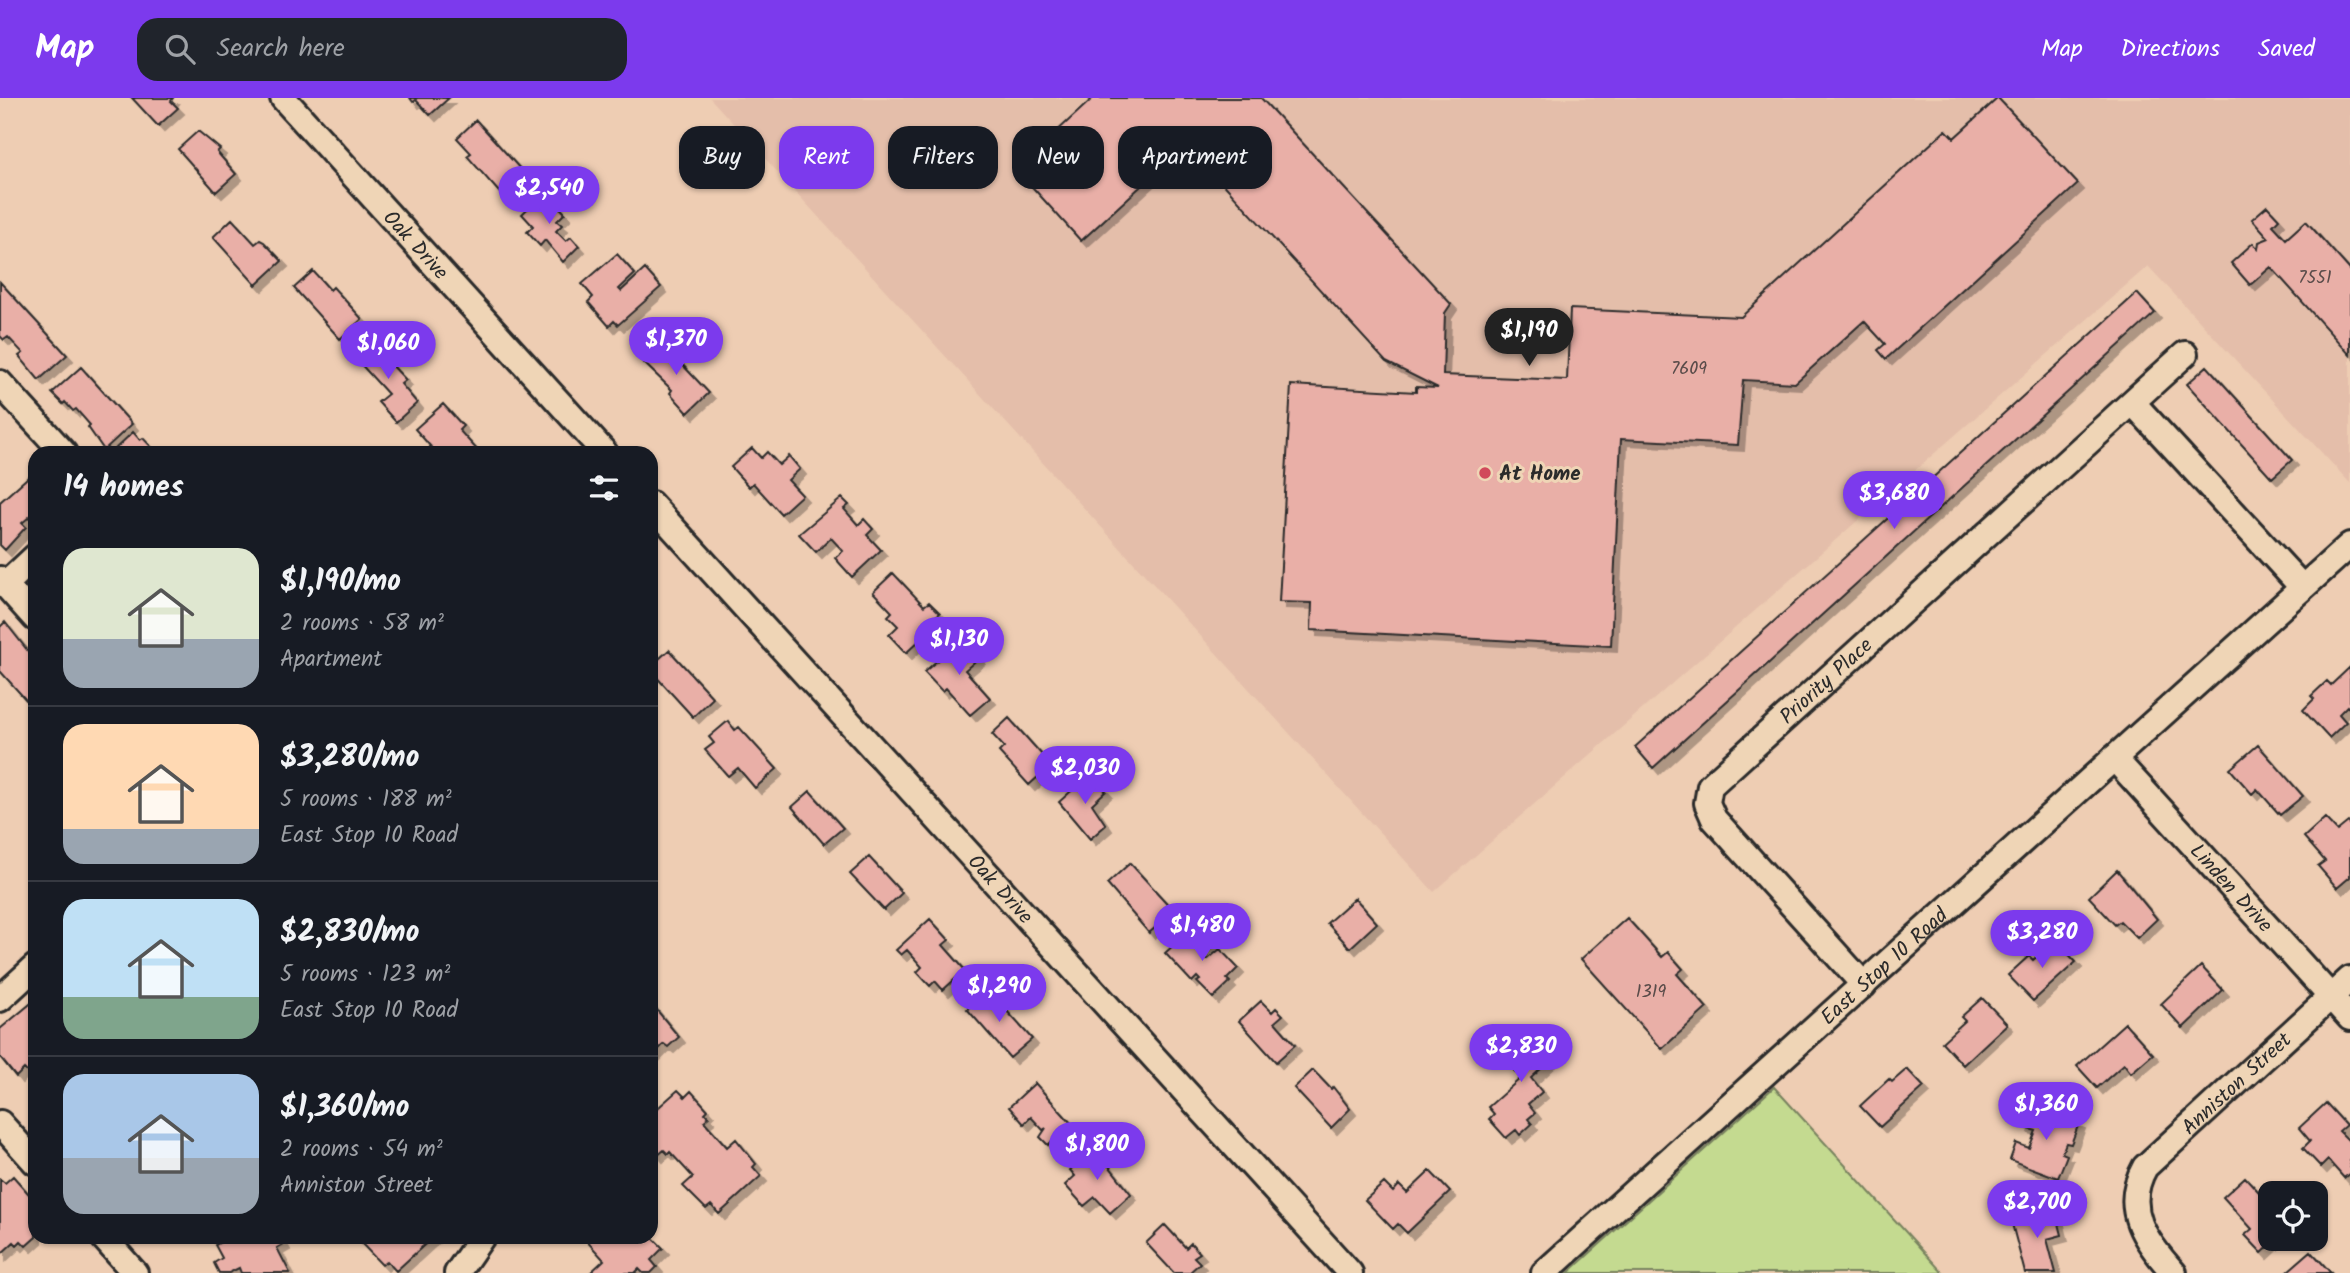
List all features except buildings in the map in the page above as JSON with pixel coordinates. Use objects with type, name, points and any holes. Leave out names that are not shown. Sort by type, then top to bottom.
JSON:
[{"type":"street","name":"Oak Drive","points":[[283,98],[599,446]]},
{"type":"street","name":"Priority Place","points":[[1864,985],[1714,820],[1707,803],[1710,786],[2185,354]]},
{"type":"street","points":[[0,383],[58,446]]},
{"type":"street","points":[[2133,403],[2302,587]]},
{"type":"street","name":"Oak Drive","points":[[658,512],[1350,1273]]},
{"type":"street","name":"East Stop 10 Road","points":[[1544,1273],[2350,545]]},
{"type":"street","points":[[28,562],[2,582],[28,610]]},
{"type":"street","name":"Linden Drive","points":[[2114,758],[2350,1018]]},
{"type":"street","points":[[0,999],[28,973]]},
{"type":"street","name":"Anniston Street","points":[[2174,1273],[2141,1231],[2135,1196],[2141,1174],[2150,1160],[2350,979]]},
{"type":"street","points":[[0,1123],[28,1154]]},
{"type":"street","points":[[109,1244],[135,1273]]},
{"type":"street","points":[[457,1273],[477,1244]]},
{"type":"shaded area","points":[[710,98],[2350,98],[2350,483],[2148,266],[1434,892],[793,189],[874,189],[874,126],[779,126],[779,174],[765,158],[765,126],[736,126]]},
{"type":"green space","points":[[1774,1087],[1943,1273],[1568,1273]]},
{"type":"place","name":"At Home","points":[[1485,473]]}]
